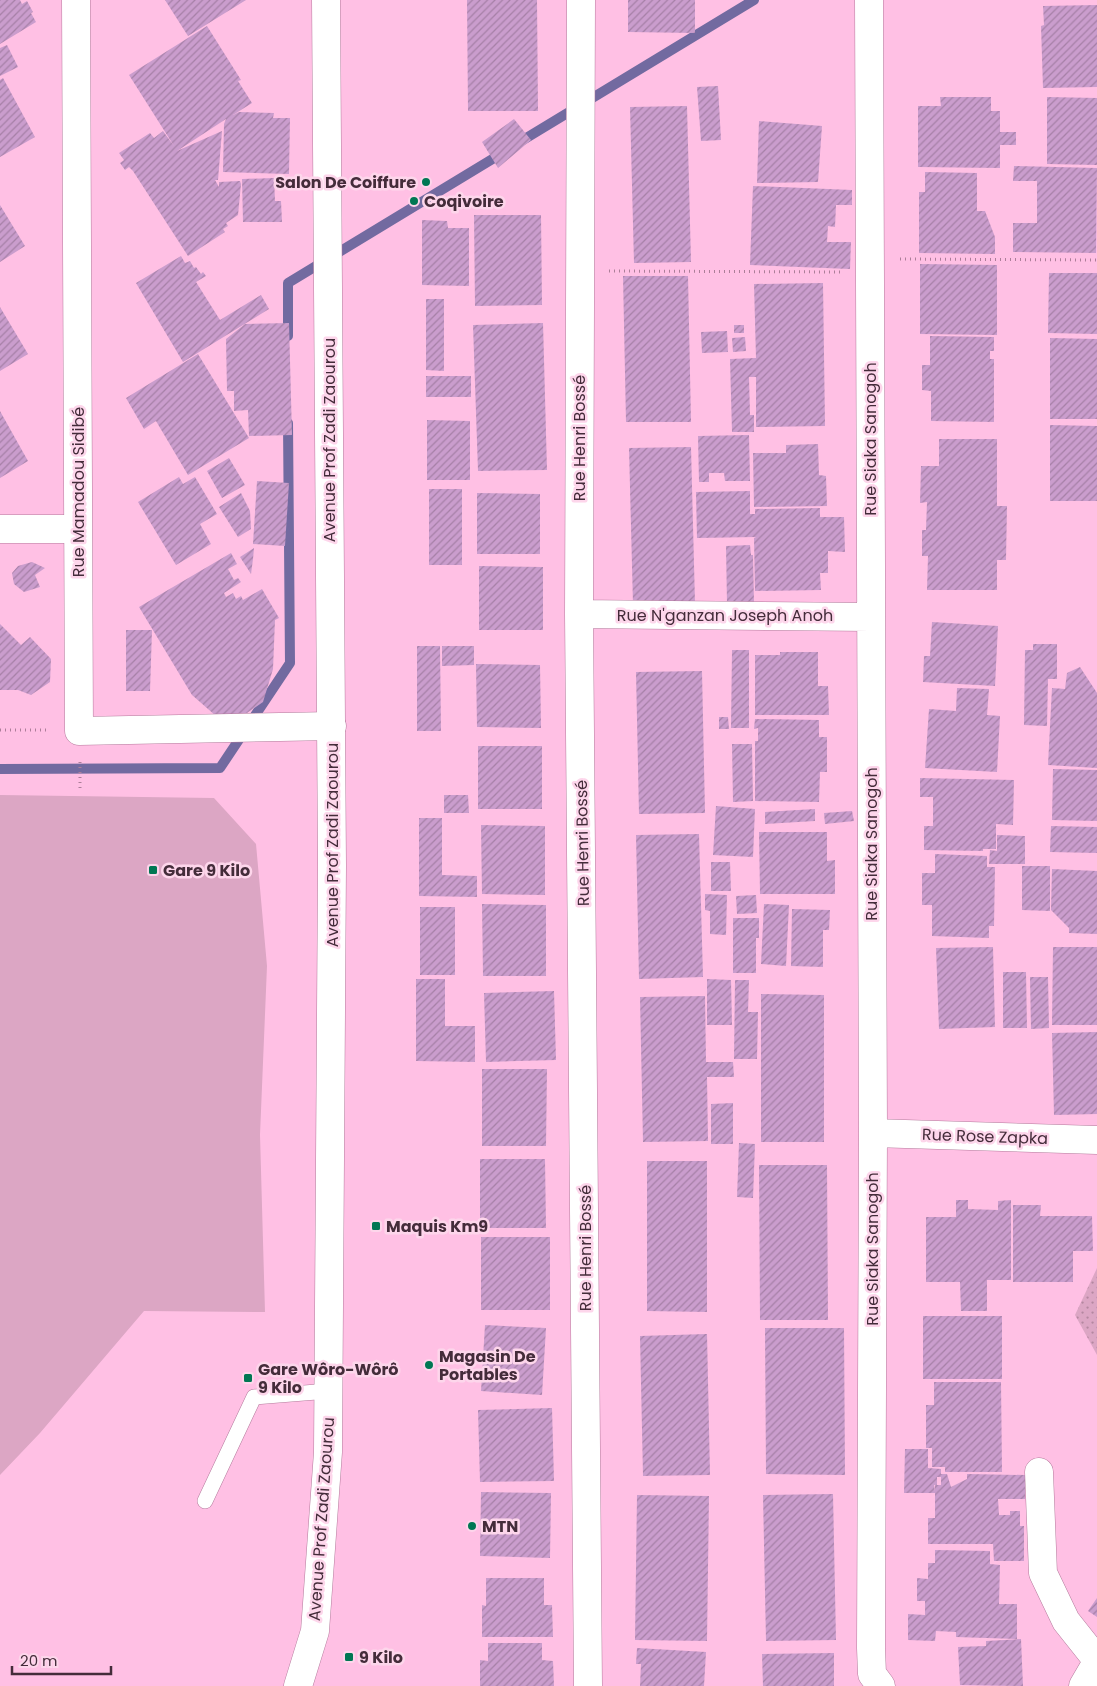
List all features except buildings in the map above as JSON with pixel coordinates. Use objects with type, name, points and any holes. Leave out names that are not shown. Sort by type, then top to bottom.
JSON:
[{"type":"street","name":"Rue Mamadou Sidibé","points":[[76,0],[79,731]]},
{"type":"street","name":"Avenue Prof Zadi Zaourou","points":[[298,1686],[314,1632],[328,1452],[332,726],[326,0]]},
{"type":"street","name":"Rue Henri Bossé","points":[[581,0],[579,614],[588,1686]]},
{"type":"street","name":"Rue Siaka Sanogoh","points":[[869,0],[873,1133],[871,1648],[872,1674],[881,1686]]},
{"type":"street","points":[[0,529],[78,530]]},
{"type":"street","name":"Rue N'ganzan Joseph Anoh","points":[[579,614],[870,617]]},
{"type":"street","points":[[79,731],[332,726]]},
{"type":"street","name":"Rue Rose Zapka","points":[[873,1133],[1097,1140]]},
{"type":"street","points":[[1039,1472],[1043,1573],[1066,1621],[1097,1661],[1083,1686]]},
{"type":"lane","points":[[205,1501],[254,1397],[328,1390]]},
{"type":"path","points":[[580,270],[1097,260]]},
{"type":"path","points":[[0,730],[79,731]]},
{"type":"shaded area","points":[[0,795],[214,798],[256,844],[267,966],[260,1135],[265,1312],[144,1311],[40,1433],[0,1475]]},
{"type":"shaded area","points":[[1097,1268],[1097,1355],[1075,1315]]},
{"type":"waterway","points":[[518,143],[754,0]]},
{"type":"waterway","points":[[288,336],[288,283],[504,152]]},
{"type":"waterway","points":[[0,769],[220,768],[290,663],[288,423]]},
{"type":"place","name":"Salon De Coiffure","points":[[426,182]]},
{"type":"place","name":"Coqivoire","points":[[414,201]]},
{"type":"place","name":"Gare 9 Kilo","points":[[153,870]]},
{"type":"place","name":"Maquis Km9","points":[[376,1226]]},
{"type":"place","name":"Magasin De Portables","points":[[429,1365]]},
{"type":"place","name":"Gare Wôro-Wôrô 9 Kilo","points":[[248,1378]]},
{"type":"place","name":"MTN","points":[[472,1526]]},
{"type":"place","name":"9 Kilo","points":[[349,1657]]}]
